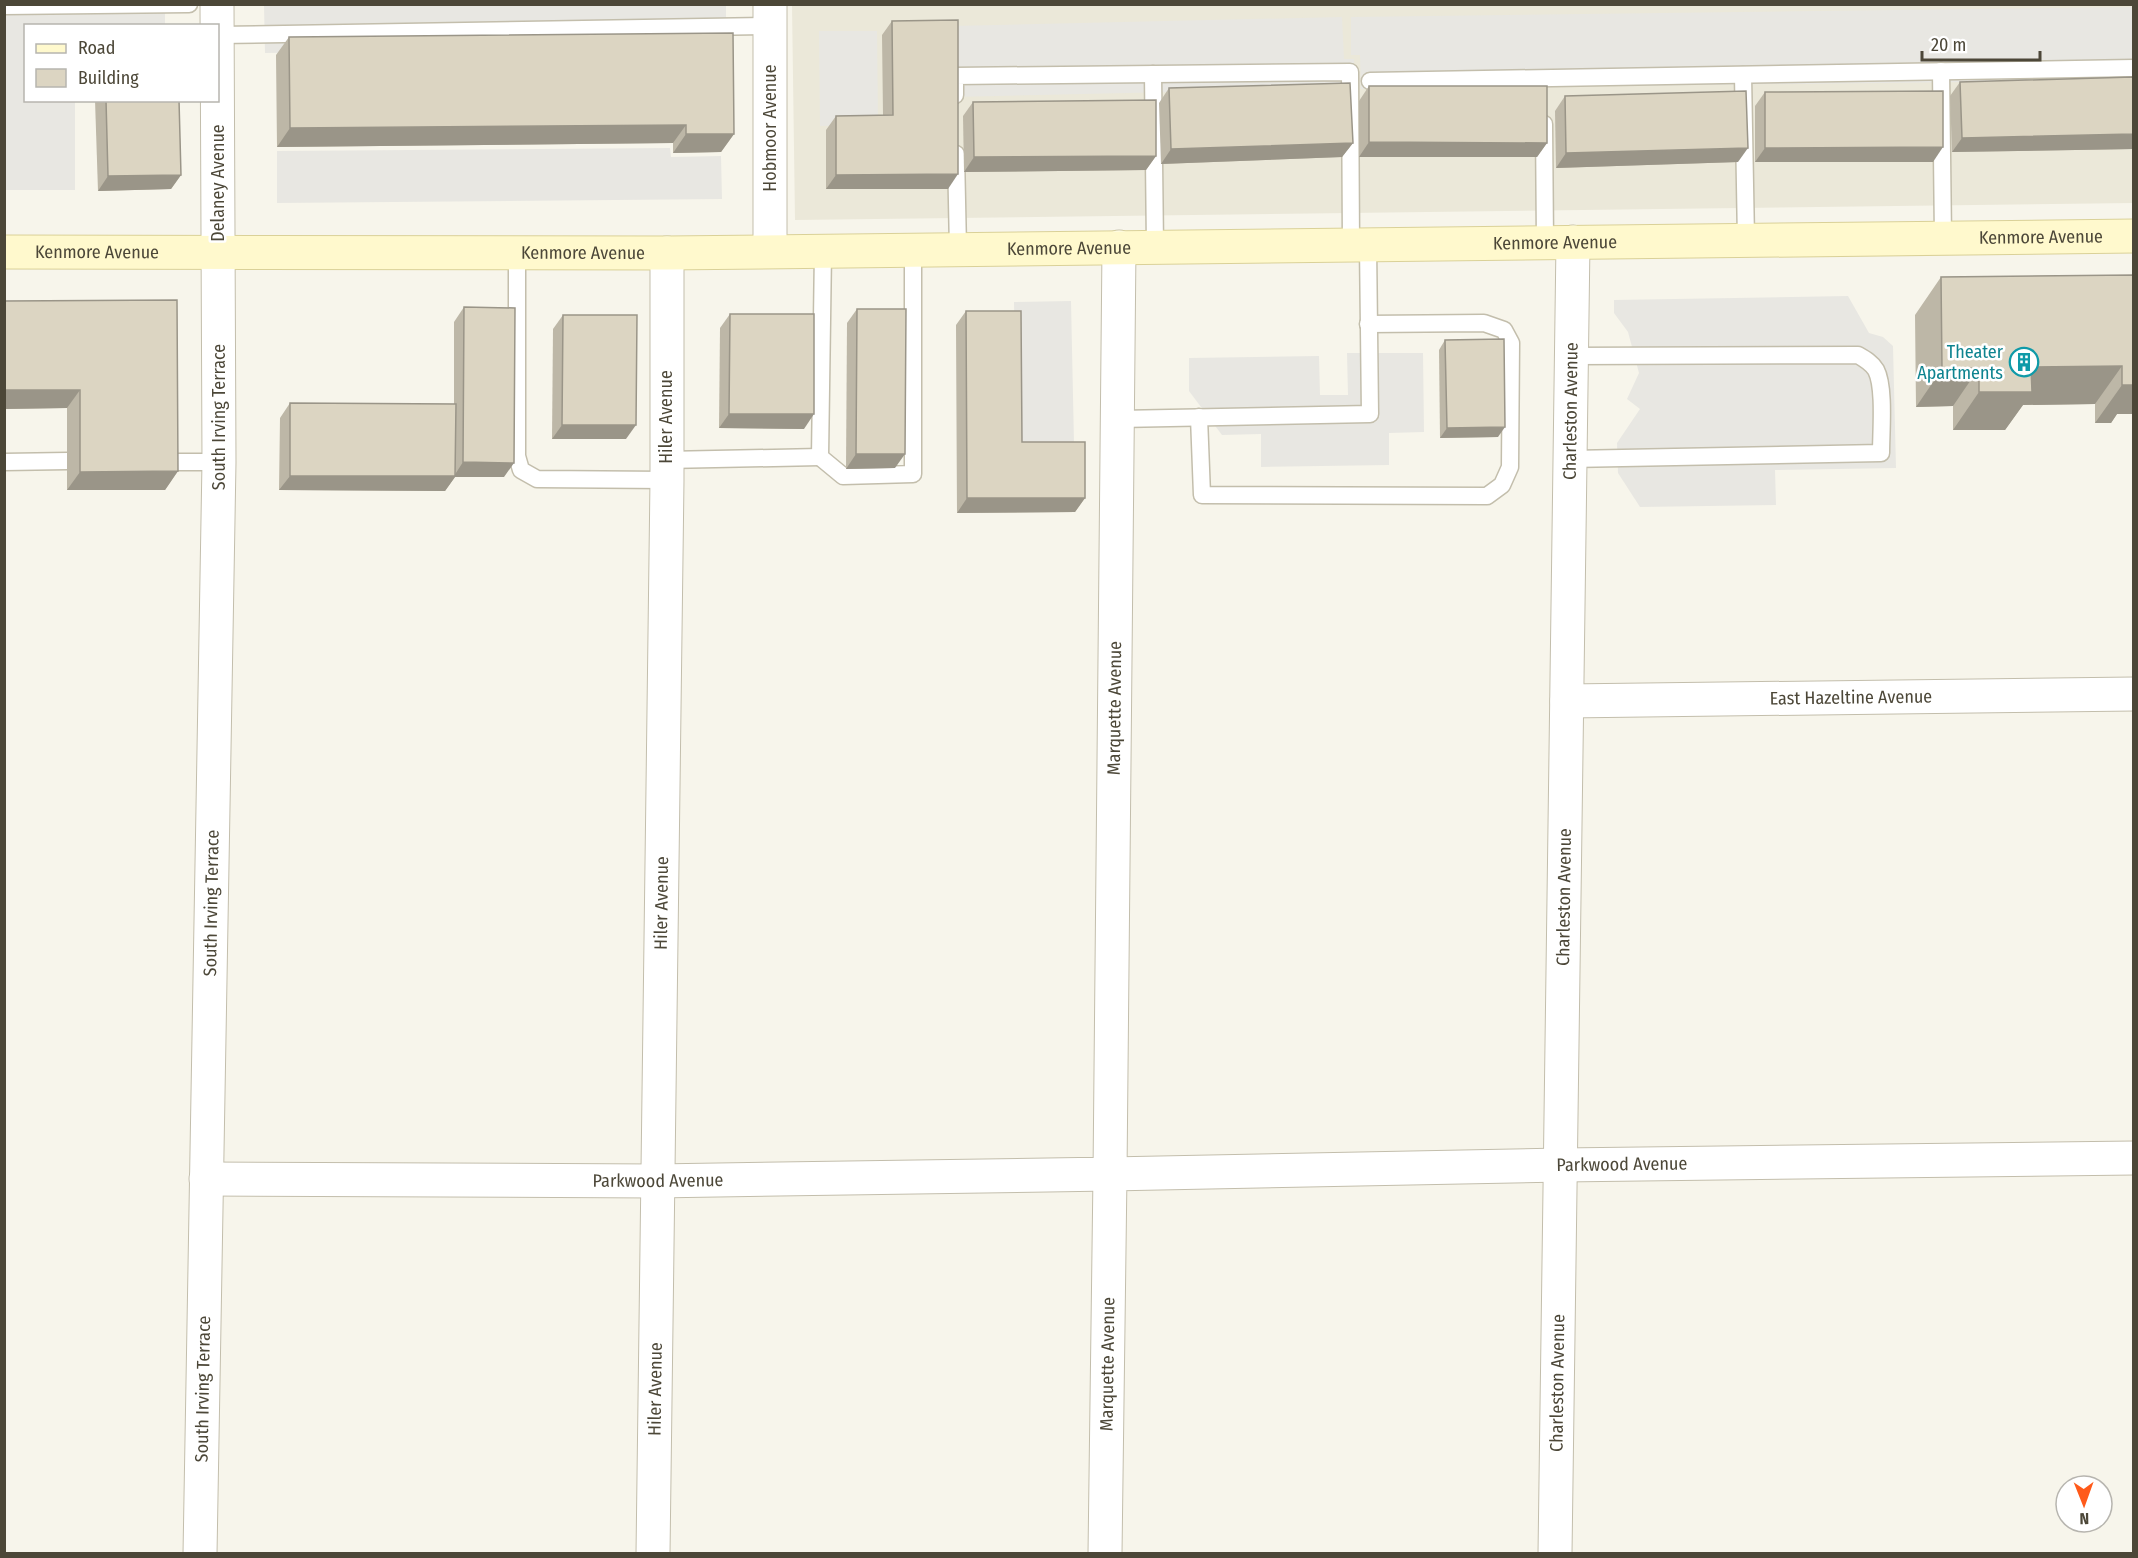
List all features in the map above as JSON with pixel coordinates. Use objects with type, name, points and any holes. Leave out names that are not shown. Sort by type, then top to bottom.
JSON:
[{"type":"main road","name":"Kenmore Avenue","points":[[4,252],[666,253],[2133,236]]},
{"type":"street","name":"Delaney Avenue","points":[[217,4],[218,24]]},
{"type":"street","name":"Hobmoor Avenue","points":[[770,252],[771,15]]},
{"type":"street","name":"Delaney Avenue","points":[[218,102],[219,253]]},
{"type":"street","name":"Charleston Avenue","points":[[1555,1554],[1562,1165],[1571,356],[1559,242]]},
{"type":"street","name":"Marquette Avenue","points":[[1105,1554],[1111,1172],[1119,247]]},
{"type":"street","name":"South Irving Terrace","points":[[200,1554],[219,462],[219,253]]},
{"type":"street","name":"Hiler Avenue","points":[[653,1554],[666,470],[666,253]]},
{"type":"street","name":"East Hazeltine Avenue","points":[[1567,701],[2133,694]]},
{"type":"street","name":"Parkwood Avenue","points":[[206,1179],[656,1181],[1111,1172],[2133,1158]]},
{"type":"lane","points":[[4,6],[189,4]]},
{"type":"lane","points":[[219,35],[771,15]]},
{"type":"lane","points":[[1370,81],[1544,90],[1743,75],[2133,68]]},
{"type":"lane","points":[[1941,71],[1943,238]]},
{"type":"lane","points":[[956,110],[955,76],[1350,72],[1359,245],[1368,324],[1370,414],[1119,419]]},
{"type":"lane","points":[[1153,74],[1155,247]]},
{"type":"lane","points":[[1743,75],[1746,240]]},
{"type":"lane","points":[[1544,90],[1559,242]]},
{"type":"lane","points":[[956,133],[958,249]]},
{"type":"lane","points":[[820,457],[823,250]]},
{"type":"lane","points":[[517,253],[517,456],[521,470],[537,479],[820,457],[843,476],[913,474],[914,250]]},
{"type":"lane","points":[[1199,417],[1202,495],[1487,496],[1502,485],[1510,467],[1510,343],[1504,330],[1484,323],[1368,324]]},
{"type":"lane","points":[[1570,459],[1881,453],[1880,383],[1872,366],[1858,355],[1571,356]]},
{"type":"lane","points":[[4,462],[68,461]]},
{"type":"lane","points":[[166,462],[219,462]]},
{"type":"shaded area","points":[[4,5],[165,5],[165,24],[24,24],[24,102],[75,102],[75,190],[5,190]]},
{"type":"shaded area","points":[[264,5],[726,5],[726,47],[265,53]]},
{"type":"shaded area","points":[[792,5],[2133,5],[2133,203],[795,220]]},
{"type":"shaded area","points":[[2133,7],[2133,80],[1361,89],[1360,55],[1351,55],[1351,17]]},
{"type":"shaded area","points":[[1342,17],[1344,59],[1354,59],[1355,88],[953,97],[951,26]]},
{"type":"shaded area","points":[[819,31],[877,31],[878,125],[820,126]]},
{"type":"shaded area","points":[[670,148],[671,157],[721,156],[722,199],[277,203],[277,151]]},
{"type":"shaded area","points":[[1848,296],[1869,333],[1883,337],[1893,346],[1896,468],[1775,470],[1776,505],[1640,507],[1618,473],[1617,443],[1640,409],[1627,399],[1639,373],[1628,332],[1614,313],[1614,300]]},
{"type":"shaded area","points":[[1071,301],[1074,444],[1016,445],[1014,302]]},
{"type":"shaded area","points":[[1347,353],[1423,353],[1424,432],[1389,433],[1389,465],[1261,467],[1261,434],[1222,435],[1189,391],[1189,358],[1319,356],[1320,395],[1348,395]]},
{"type":"building","points":[[958,20],[958,174],[836,175],[836,116],[893,115],[892,21]]},
{"type":"building","points":[[733,33],[734,134],[686,134],[686,125],[290,128],[289,37]]},
{"type":"building","points":[[2133,77],[2133,134],[1962,138],[1960,82]]},
{"type":"building","points":[[1350,83],[1353,143],[1171,149],[1169,88]]},
{"type":"building","points":[[1369,86],[1547,86],[1547,143],[1369,142]]},
{"type":"building","points":[[1746,91],[1748,148],[1566,153],[1565,96]]},
{"type":"building","points":[[1943,91],[1943,147],[1765,148],[1765,92]]},
{"type":"building","points":[[1156,100],[1156,156],[974,157],[973,102]]},
{"type":"building","points":[[106,102],[179,102],[181,175],[108,176]]},
{"type":"building","points":[[2133,275],[2133,385],[2122,385],[2122,366],[2031,367],[2032,392],[1979,392],[1979,368],[1942,369],[1941,277]]},
{"type":"building","points":[[177,300],[178,471],[80,472],[80,390],[4,390],[4,301]]},
{"type":"building","points":[[464,307],[515,308],[514,463],[463,462]]},
{"type":"building","points":[[857,309],[906,309],[905,454],[856,454]]},
{"type":"building","points":[[966,311],[1021,311],[1022,442],[1085,442],[1085,498],[967,498]]},
{"type":"building","points":[[730,314],[814,314],[814,414],[729,414]]},
{"type":"building","points":[[563,315],[637,315],[636,425],[562,425]]},
{"type":"building","points":[[1504,339],[1505,427],[1447,428],[1445,340]]},
{"type":"building","points":[[290,403],[456,404],[455,476],[290,476]]},
{"type":"place","name":"Theater Apartments","points":[[2024,362]]}]
